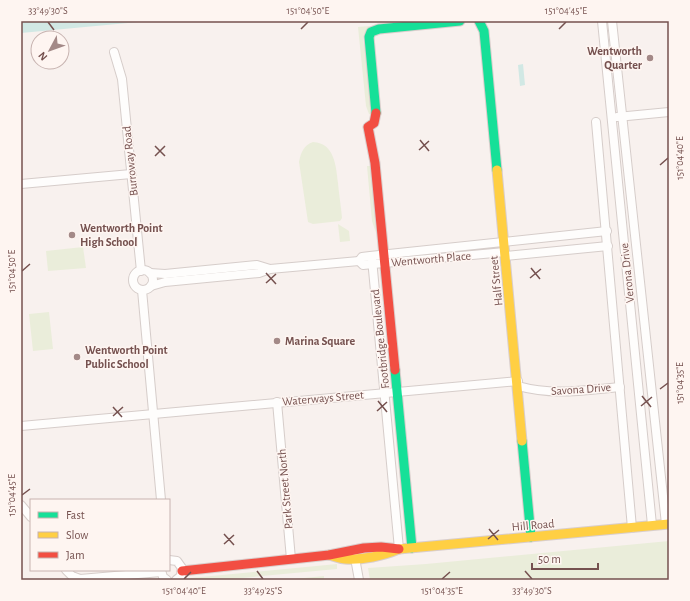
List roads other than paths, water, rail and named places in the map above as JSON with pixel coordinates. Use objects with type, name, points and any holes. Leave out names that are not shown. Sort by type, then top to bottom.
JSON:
[{"type":"street","name":"Footbridge Boulevard","points":[[412,548],[375,163],[368,127],[374,123],[376,116],[368,40],[371,32],[379,29],[460,21]]},
{"type":"street","name":"Verona Drive","points":[[602,21],[652,525]]},
{"type":"street","name":"Verona Drive","points":[[612,21],[667,524]]},
{"type":"street","name":"Half Street","points":[[480,22],[484,31],[518,383],[531,537]]},
{"type":"street","name":"Burroway Road","points":[[114,52],[122,79],[141,271]]},
{"type":"street","points":[[612,118],[669,112]]},
{"type":"street","name":"Verona Drive","points":[[596,122],[607,231],[632,528]]},
{"type":"street","points":[[21,184],[131,174]]},
{"type":"street","points":[[384,259],[504,242],[607,231]]},
{"type":"street","points":[[624,236],[635,235]]},
{"type":"street","name":"Wentworth Place","points":[[150,273],[165,274],[257,265],[270,268],[359,261],[362,257],[372,255],[384,259],[506,254],[608,246]]},
{"type":"street","name":"Footbridge Boulevard","points":[[372,255],[399,549]]},
{"type":"street","name":"Wentworth Place","points":[[359,261],[363,265],[373,264],[384,259]]},
{"type":"street","name":"Wentworth Place","points":[[151,286],[165,282],[259,273],[270,268]]},
{"type":"street","points":[[141,271],[150,273],[153,279],[151,286],[146,290],[137,288],[134,282],[136,274],[141,271]]},
{"type":"street","points":[[142,290],[161,499]]},
{"type":"street","name":"Savona Drive","points":[[518,383],[535,390],[552,392],[620,387]]},
{"type":"street","name":"Waterways Street","points":[[21,426],[385,392],[518,383]]},
{"type":"street","points":[[638,384],[651,383]]},
{"type":"street","name":"Park Street North","points":[[277,402],[291,559]]},
{"type":"street","points":[[21,505],[30,516]]},
{"type":"street","name":"Hill Road","points":[[182,571],[329,555],[344,550],[384,546],[399,549],[412,548],[667,524]]},
{"type":"street","name":"Hill Road","points":[[329,555],[344,559],[385,555],[399,549]]},
{"type":"street","points":[[355,558],[359,580]]},
{"type":"street","points":[[170,560],[174,560],[179,563],[182,571],[181,576],[176,580]]},
{"type":"street","points":[[67,571],[72,576],[80,579],[161,571],[167,580]]},
{"type":"water","points":[[21,21],[149,21],[53,30],[30,30],[30,32],[21,33]]},
{"type":"water","points":[[523,64],[525,85],[520,86],[518,65]]},
{"type":"place","name":"Wentworth Quarter","points":[[650,58]]},
{"type":"place","name":"Wentworth Point High School","points":[[72,235]]},
{"type":"place","name":"Marina Square","points":[[277,341]]},
{"type":"place","name":"Wentworth Point Public School","points":[[77,357]]}]
